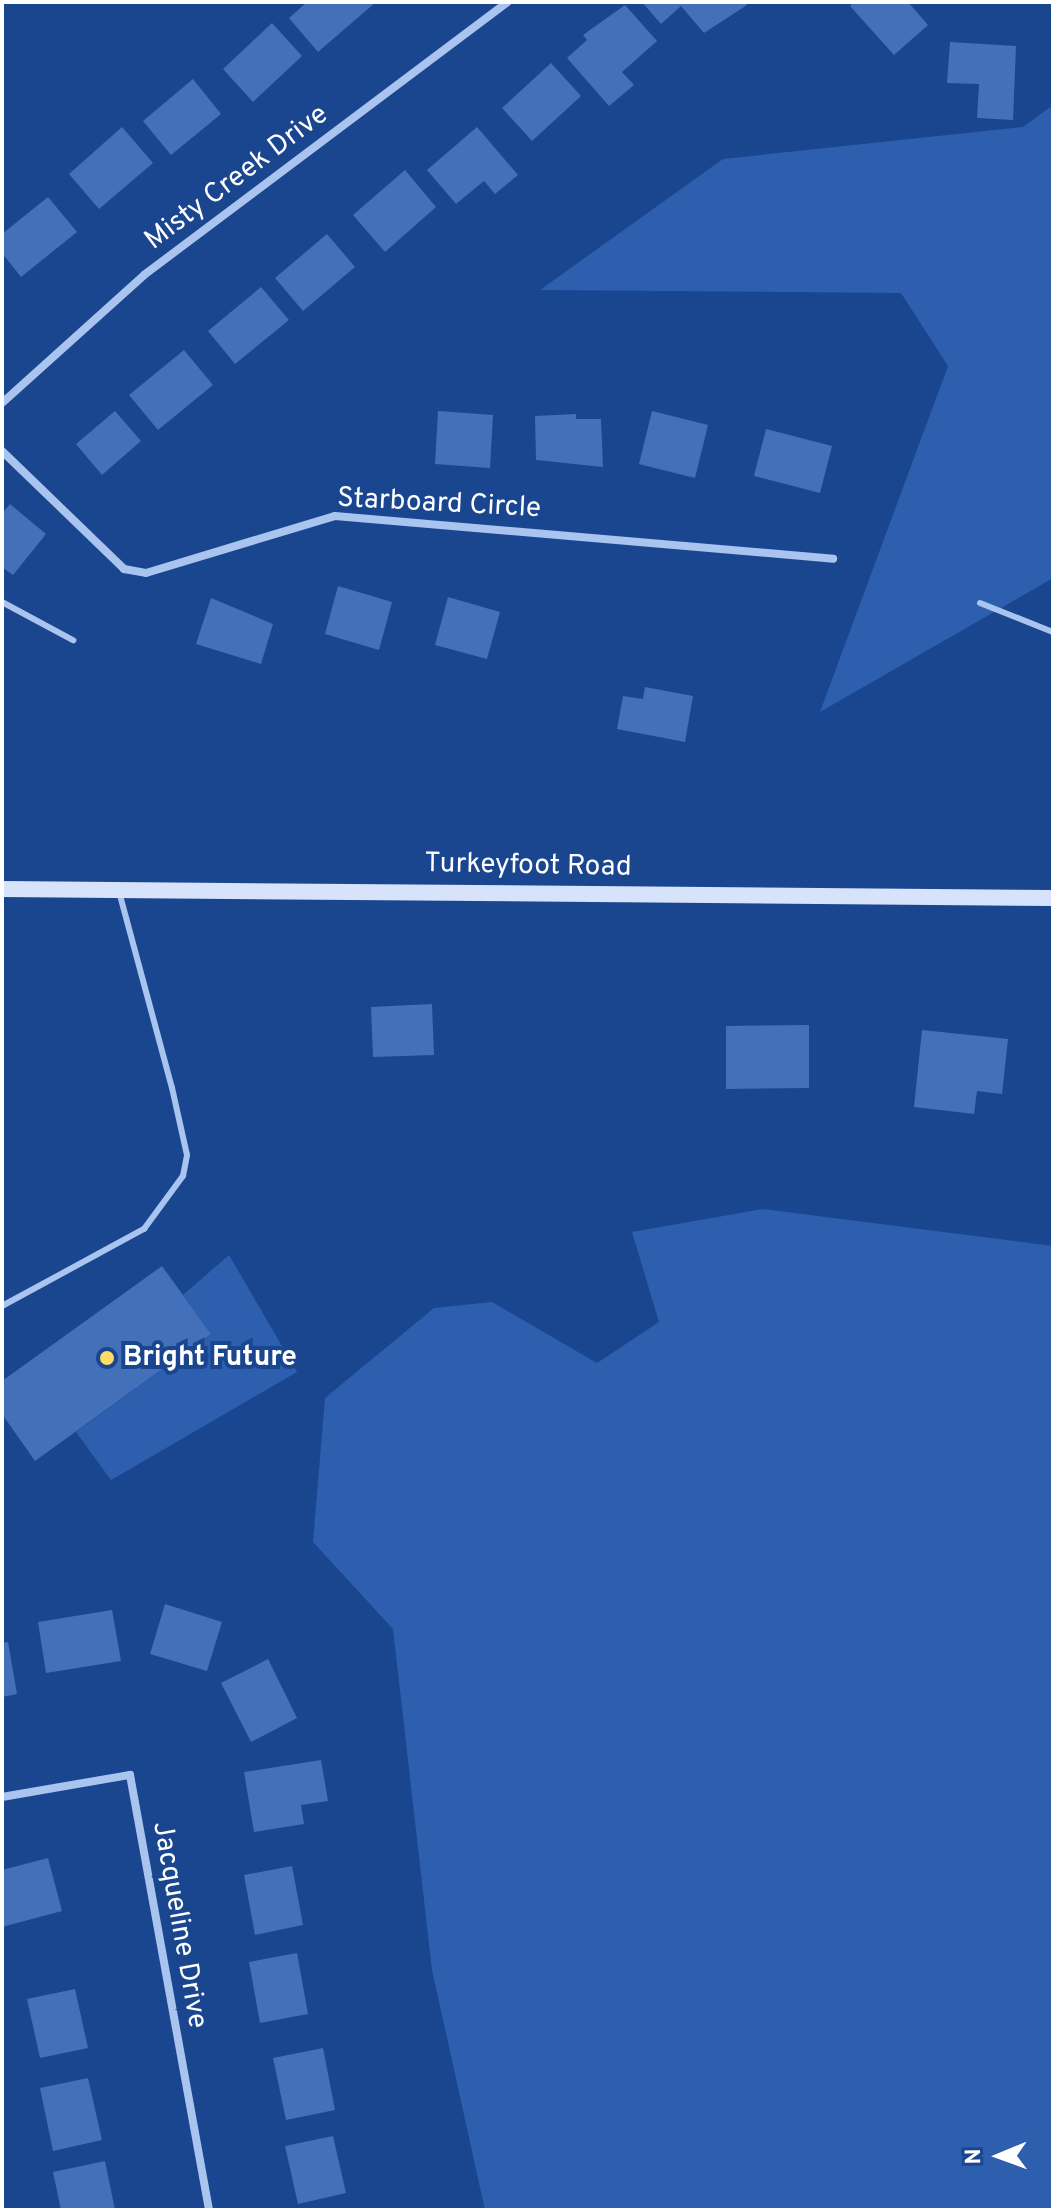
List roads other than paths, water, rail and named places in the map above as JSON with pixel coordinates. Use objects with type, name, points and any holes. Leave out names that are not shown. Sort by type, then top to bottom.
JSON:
[{"type":"main road","name":"Turkeyfoot Road","points":[[2,889],[1053,898]]},
{"type":"street","name":"Misty Creek Drive","points":[[2,403],[144,275],[508,2]]},
{"type":"street","name":"Starboard Circle","points":[[2,451],[124,569],[146,573],[335,516],[833,559]]},
{"type":"street","name":"Jacqueline Drive","points":[[2,1797],[130,1775],[209,2210]]},
{"type":"lane","points":[[2,602],[73,640]]},
{"type":"lane","points":[[980,603],[1053,632]]},
{"type":"lane","points":[[2,1306],[144,1229],[183,1176],[187,1155],[175,1101],[119,888]]},
{"type":"place","name":"Bright Future","points":[[107,1358]]}]
